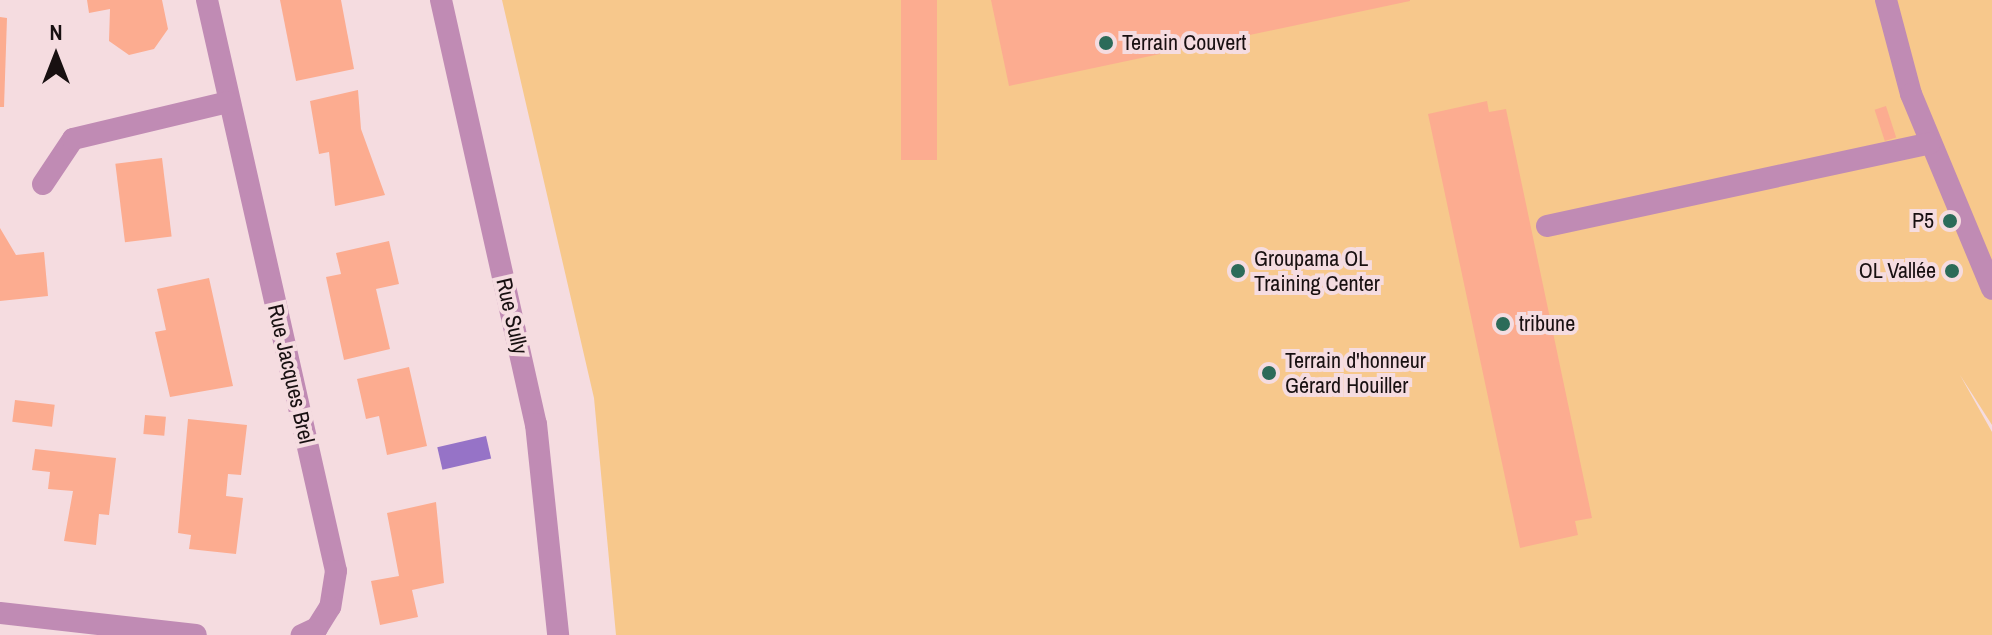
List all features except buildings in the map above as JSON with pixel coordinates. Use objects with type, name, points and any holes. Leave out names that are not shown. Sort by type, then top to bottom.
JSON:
[{"type":"street","name":"Rue Jacques Brel","points":[[207,0],[336,571],[330,607],[317,628],[302,635]]},
{"type":"street","name":"Rue Sully","points":[[441,0],[536,424],[558,635]]},
{"type":"street","points":[[1886,0],[1930,143],[1992,289]]},
{"type":"street","points":[[43,184],[73,139],[228,102]]},
{"type":"street","points":[[1547,226],[1930,143]]},
{"type":"street","points":[[0,613],[196,635]]},
{"type":"shaded area","name":"Groupama OL Training Center","points":[[502,0],[1992,0],[1992,425],[1960,375],[1992,432],[1992,635],[616,635],[594,398]]},
{"type":"shaded area","points":[[486,436],[491,458],[442,470],[437,447]]},
{"type":"place","name":"Terrain Couvert","points":[[1106,43]]},
{"type":"place","name":"P5","points":[[1950,221]]},
{"type":"place","name":"Groupama OL Training Center","points":[[1238,271]]},
{"type":"place","name":"OL Vallée","points":[[1952,271]]},
{"type":"place","name":"tribune","points":[[1503,324]]},
{"type":"place","name":"Terrain d'honneur Gérard Houiller","points":[[1269,373]]}]
